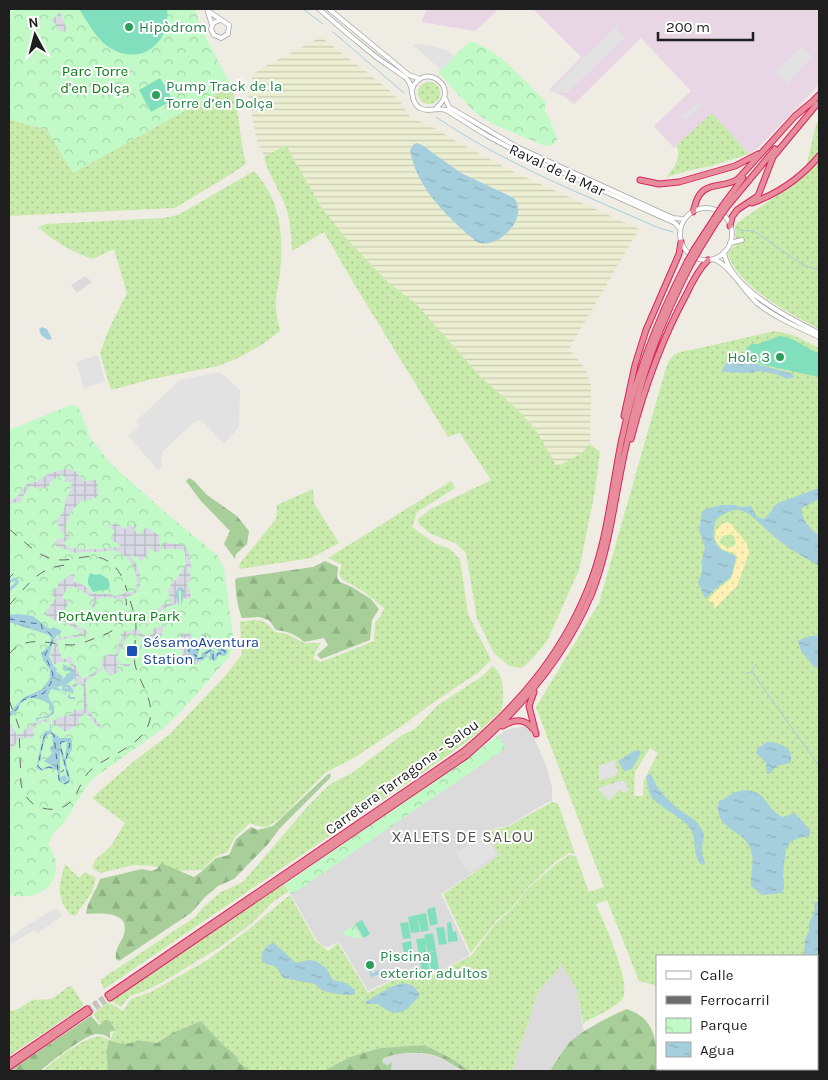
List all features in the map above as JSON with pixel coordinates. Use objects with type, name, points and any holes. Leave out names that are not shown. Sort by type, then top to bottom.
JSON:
[{"type":"highway","points":[[730,226],[734,212],[758,196],[773,157],[816,102],[819,94]]},
{"type":"highway","points":[[640,180],[660,184],[673,184],[735,166],[758,154],[788,124],[816,102]]},
{"type":"highway","name":"Carretera Tarragona - Salou","points":[[616,489],[596,566],[572,624],[535,680],[507,713],[464,752],[109,997],[466,756],[491,735],[525,700],[563,649],[592,593],[608,540],[616,489],[621,444],[641,367],[668,299],[724,206],[816,102]]},
{"type":"highway","points":[[693,212],[701,192],[710,187],[727,185],[738,179],[788,124]]},
{"type":"highway","points":[[740,208],[779,190],[800,176],[819,156]]},
{"type":"highway","points":[[616,489],[619,443],[635,365],[646,330],[679,254],[681,242]]},
{"type":"highway","points":[[616,489],[638,409],[654,363],[679,307],[700,269],[711,259]]},
{"type":"highway","points":[[491,735],[508,722],[514,720],[529,724],[536,734],[530,715],[529,704],[531,697],[548,674],[551,666]]},
{"type":"highway","points":[[9,1062],[88,1010],[9,1067]]},
{"type":"street","name":"Raval de la Mar","points":[[319,9],[375,56],[408,80],[412,89],[413,100],[424,110],[436,108],[446,110],[521,154],[671,221],[680,229]]},
{"type":"street","name":"Raval de la Mar","points":[[328,9],[409,75],[420,78],[431,77],[440,81],[445,90],[445,98],[449,107],[517,147],[664,214],[684,220]]},
{"type":"street","points":[[207,10],[220,20],[226,21],[229,25],[230,31],[226,36],[220,38],[214,35],[211,30],[212,25],[207,10]]},
{"type":"street","points":[[212,25],[220,20]]},
{"type":"street","points":[[412,89],[420,78]]},
{"type":"street","points":[[436,108],[445,98]]},
{"type":"street","points":[[711,259],[724,252],[730,243],[732,234],[725,217],[715,210],[705,208],[693,212],[684,220],[680,229],[681,242],[686,251],[698,259],[711,259],[723,263],[745,291],[759,304],[790,324],[819,337]]},
{"type":"street","points":[[730,243],[742,240],[732,234]]},
{"type":"street","points":[[724,252],[728,264],[745,286],[755,295],[779,313],[819,333]]},
{"type":"shaded area","points":[[427,9],[499,9],[475,31],[421,22]]},
{"type":"shaded area","points":[[533,9],[819,9],[819,85],[758,148],[749,154],[712,114],[674,148],[654,126],[691,91],[641,38],[574,104],[565,97],[549,90],[581,57]]},
{"type":"shaded area","points":[[60,11],[67,30],[64,32],[58,29],[55,23],[50,20],[57,16]]},
{"type":"shaded area","points":[[618,24],[620,25],[616,29],[625,38],[567,93],[556,93],[552,90]]},
{"type":"shaded area","points":[[417,44],[448,51],[454,57],[441,70],[413,45]]},
{"type":"shaded area","points":[[801,46],[812,57],[787,84],[776,72]]},
{"type":"shaded area","points":[[697,103],[701,107],[686,120],[683,116]]},
{"type":"shaded area","points":[[85,276],[92,282],[77,293],[71,285]]},
{"type":"shaded area","points":[[98,355],[105,382],[84,388],[76,362]]},
{"type":"shaded area","points":[[220,372],[240,390],[239,427],[224,444],[201,420],[194,422],[162,452],[161,467],[158,470],[128,436],[140,426],[136,421],[180,380]]},
{"type":"shaded area","points":[[65,469],[76,472],[84,481],[96,480],[99,493],[97,498],[92,497],[91,500],[82,500],[71,512],[66,525],[66,530],[69,533],[62,533],[57,522],[64,509],[72,482],[65,482],[66,477],[61,475],[50,482],[49,486],[40,489],[31,486],[19,504],[17,502],[9,504],[9,500],[15,499],[28,483],[36,482],[50,473]]},
{"type":"shaded area","points":[[116,523],[125,529],[128,525],[133,527],[135,524],[137,525],[134,530],[140,535],[146,527],[160,536],[158,541],[160,542],[160,550],[157,553],[148,548],[149,551],[142,561],[138,559],[139,557],[130,554],[140,575],[140,585],[137,592],[124,599],[102,597],[97,600],[94,608],[91,608],[94,598],[73,586],[72,589],[67,588],[62,597],[69,602],[61,616],[81,628],[80,631],[58,618],[56,621],[44,614],[56,598],[51,594],[58,587],[58,583],[73,574],[75,576],[74,582],[78,582],[89,589],[88,591],[97,594],[115,596],[135,591],[137,584],[136,574],[128,558],[114,550],[86,552],[86,549],[119,547],[120,545],[110,539],[115,531],[109,527]]},
{"type":"shaded area","points":[[69,534],[70,539],[63,542],[63,544],[71,548],[85,549],[85,552],[76,553],[56,546],[56,540],[64,538],[65,535]]},
{"type":"shaded area","points":[[161,542],[182,545],[188,549],[192,569],[189,568],[188,570],[191,581],[187,583],[191,599],[183,598],[185,592],[182,587],[176,594],[178,602],[159,613],[158,609],[161,606],[171,602],[168,591],[173,580],[175,581],[186,564],[183,549],[161,549]]},
{"type":"shaded area","points":[[164,621],[162,636],[152,638],[151,641],[159,642],[179,639],[181,633],[182,635],[190,632],[193,641],[192,646],[189,646],[190,655],[187,656],[187,660],[193,662],[200,661],[202,663],[187,665],[183,662],[183,651],[180,650],[178,644],[148,644],[140,636],[132,634],[131,630],[138,630],[145,636],[148,636],[152,634],[153,629],[162,626]]},
{"type":"shaded area","points":[[82,628],[88,634],[62,639],[58,641],[58,646],[62,659],[71,656],[79,675],[84,679],[103,666],[101,662],[104,657],[110,654],[115,655],[121,634],[124,631],[129,632],[130,630],[131,634],[127,635],[117,657],[118,662],[131,664],[129,667],[118,664],[119,672],[111,675],[104,668],[85,682],[88,710],[102,727],[100,729],[86,713],[79,718],[79,724],[64,732],[59,725],[52,724],[53,720],[56,720],[58,716],[70,715],[75,709],[77,711],[84,709],[83,689],[82,685],[79,684],[72,689],[70,687],[77,682],[75,681],[75,671],[68,662],[59,662],[54,665],[50,654],[56,638],[83,634],[80,632]]},
{"type":"shaded area","points":[[49,718],[49,723],[44,721],[34,726],[33,733],[35,734],[32,738],[19,738],[13,748],[9,750],[9,721],[17,735],[22,734],[23,731],[36,722]]},
{"type":"shaded area","points":[[525,726],[530,729],[546,765],[552,787],[552,801],[508,826],[495,828],[486,834],[500,855],[441,894],[469,956],[421,980],[414,969],[368,991],[339,942],[328,947],[323,946],[316,939],[285,884],[506,730]]},
{"type":"shaded area","points":[[616,759],[615,765],[618,771],[615,776],[599,781],[599,765]]},
{"type":"shaded area","points":[[624,780],[629,790],[623,793],[620,789],[609,801],[598,788]]},
{"type":"shaded area","points":[[484,835],[497,854],[470,872],[464,866],[457,853]]},
{"type":"shaded area","points":[[56,908],[63,915],[37,934],[34,930],[11,944],[9,943],[9,937]]},
{"type":"shaded area","points":[[562,962],[577,990],[584,1033],[571,1042],[559,1055],[550,1071],[512,1071],[539,990],[558,970]]},
{"type":"shaded area","points":[[413,1053],[437,1056],[462,1071],[391,1071],[392,1063],[388,1065],[382,1061],[387,1056]]},
{"type":"green space","name":"Parc Torre d'en Dolça","points":[[9,9],[195,9],[202,30],[231,85],[73,173],[47,130],[9,119]]},
{"type":"green space","name":"Hipòdrom","points":[[79,9],[167,9],[167,22],[164,33],[158,42],[150,49],[130,55],[107,46],[92,29]]},
{"type":"green space","points":[[321,37],[388,89],[398,99],[411,118],[429,125],[514,172],[639,229],[569,349],[586,370],[591,385],[590,444],[582,453],[557,468],[536,430],[518,410],[480,376],[417,305],[388,282],[344,236],[320,205],[286,145],[264,157],[257,141],[248,94],[254,74]],"holes":[[[422,145],[461,173],[514,198],[519,207],[467,234],[434,200],[415,171],[411,147]]]},
{"type":"green space","points":[[470,41],[481,45],[501,58],[545,101],[545,111],[551,121],[557,139],[553,145],[545,146],[495,125],[475,113],[438,72]]},
{"type":"green space","name":"Pump Track de la Torre d’en Dolça","points":[[160,78],[173,100],[151,112],[139,90]]},
{"type":"green space","points":[[429,82],[437,85],[440,93],[437,101],[429,104],[421,101],[418,93],[421,85]]},
{"type":"green space","points":[[231,85],[246,164],[175,208],[9,216],[9,119],[47,130],[73,173]]},
{"type":"green space","points":[[712,113],[749,154],[667,177],[678,158],[677,145]]},
{"type":"green space","points":[[819,120],[819,329],[780,307],[753,288],[733,266],[728,254],[736,245],[735,227],[737,223],[804,177],[816,124]]},
{"type":"green space","points":[[286,145],[320,205],[344,236],[388,282],[417,305],[480,376],[518,410],[536,430],[557,467],[582,453],[590,444],[600,452],[595,491],[579,570],[547,641],[522,668],[509,666],[494,653],[477,619],[466,553],[455,543],[431,534],[419,524],[418,519],[431,509],[491,480],[460,433],[448,437],[324,232],[292,251],[288,213],[264,157]]},
{"type":"green space","points":[[254,171],[270,194],[279,219],[281,259],[276,314],[280,331],[263,344],[236,359],[218,366],[152,379],[111,390],[100,353],[108,331],[127,293],[114,249],[93,259],[64,246],[38,227],[46,224],[164,218],[178,215]]},
{"type":"green space","points":[[775,331],[793,335],[819,348],[819,1071],[682,1070],[818,1070],[818,955],[656,955],[656,988],[654,985],[639,981],[607,900],[596,904],[616,953],[624,981],[622,999],[610,1009],[583,1023],[577,990],[561,963],[558,970],[539,990],[512,1071],[470,1071],[454,1060],[425,1045],[380,1048],[350,1057],[324,1071],[250,1071],[239,1062],[235,1055],[201,1021],[172,1033],[157,1043],[138,1040],[124,1044],[110,1040],[114,1031],[107,1022],[99,1023],[93,1014],[108,1002],[123,1011],[131,999],[151,992],[209,959],[290,895],[315,940],[328,951],[338,943],[368,993],[414,970],[421,981],[471,956],[496,923],[513,908],[526,890],[569,855],[576,856],[589,892],[604,887],[536,707],[599,603],[668,364],[673,356],[683,351]],"holes":[[[650,748],[658,753],[644,780],[643,796],[634,796],[635,772]]]},
{"type":"green space","name":"Hole 3","points":[[780,336],[791,339],[819,353],[819,377],[764,365],[748,359],[746,349],[751,344],[758,344]]},
{"type":"green space","name":"PortAventura Park","points":[[71,405],[78,406],[91,439],[110,463],[218,556],[224,569],[234,644],[228,658],[181,712],[164,728],[91,780],[64,823],[52,835],[48,844],[56,862],[56,872],[48,887],[27,896],[9,895],[9,430]]},
{"type":"green space","points":[[189,478],[207,495],[237,516],[249,531],[247,544],[236,554],[235,559],[224,544],[230,531],[200,500],[186,481]]},
{"type":"green space","points":[[451,481],[455,488],[417,512],[412,527],[434,543],[450,549],[460,559],[468,614],[491,660],[479,672],[406,723],[357,756],[325,773],[282,817],[267,827],[250,823],[235,837],[227,852],[215,857],[202,870],[174,871],[152,866],[134,865],[100,873],[92,868],[95,860],[111,846],[125,823],[92,798],[133,762],[170,734],[225,676],[242,654],[240,622],[251,620],[263,621],[275,632],[288,634],[304,643],[321,643],[313,659],[321,662],[374,641],[375,622],[380,617],[384,608],[363,591],[342,579],[339,573],[342,565],[328,558]]},
{"type":"green space","points":[[313,489],[314,503],[339,543],[311,558],[239,569],[240,563],[276,519],[277,505]]},
{"type":"green space","points":[[325,561],[338,567],[337,578],[340,582],[371,599],[379,609],[372,620],[370,640],[321,659],[317,655],[328,645],[324,638],[304,642],[291,633],[276,630],[269,620],[259,617],[242,618],[236,595],[235,580],[237,578],[313,567]]},
{"type":"green space","points":[[90,573],[100,574],[108,579],[110,585],[108,589],[93,592],[88,584]]},
{"type":"green space","points":[[492,666],[502,680],[502,710],[477,734],[104,989],[100,980],[195,917],[204,906],[221,892],[243,882],[308,806],[330,784],[352,773],[402,735],[415,729],[438,705],[484,675]]},
{"type":"green space","points":[[498,736],[506,748],[291,895],[285,884]]},
{"type":"green space","points":[[331,773],[330,778],[280,828],[269,843],[234,879],[218,886],[191,913],[119,961],[116,959],[117,950],[125,929],[124,922],[114,915],[86,914],[100,879],[142,869],[151,871],[157,869],[161,863],[194,877],[216,858],[229,855],[236,839],[251,827],[258,830],[273,826]]},
{"type":"green space","points":[[552,802],[557,803],[559,806],[575,854],[569,853],[554,863],[526,889],[511,909],[497,920],[471,953],[443,894],[500,855],[487,835],[496,829],[507,827]]},
{"type":"green space","points":[[65,864],[79,878],[85,872],[96,878],[92,892],[76,915],[71,915],[60,897],[60,885]]},
{"type":"green space","points":[[283,884],[289,891],[274,901],[251,924],[220,947],[161,983],[130,996],[121,1007],[112,1001]]},
{"type":"green space","points":[[435,907],[438,924],[430,926],[427,909]]},
{"type":"green space","points":[[426,913],[429,930],[421,932],[417,915]]},
{"type":"green space","points":[[417,915],[420,932],[411,933],[408,917]]},
{"type":"green space","points":[[362,920],[370,934],[364,938],[355,924]]},
{"type":"green space","points":[[408,922],[411,938],[403,939],[400,923]]},
{"type":"green space","points":[[451,922],[453,932],[456,931],[458,941],[448,942],[447,923]]},
{"type":"green space","points":[[354,925],[362,939],[342,933]]},
{"type":"green space","points":[[444,927],[447,944],[439,945],[436,928]]},
{"type":"green space","points":[[433,933],[436,951],[428,952],[425,941],[430,973],[422,974],[416,939],[425,938],[424,935]]},
{"type":"green space","points":[[411,941],[414,960],[405,961],[402,943]]},
{"type":"green space","points":[[436,951],[439,969],[431,970],[428,953]]},
{"type":"green space","points":[[72,986],[84,1006],[9,1056],[9,1011],[16,1010],[32,1000],[52,999]]},
{"type":"green space","points":[[627,1009],[637,1013],[644,1019],[653,1033],[655,1041],[656,1070],[670,1071],[550,1071],[570,1042],[581,1033]]},
{"type":"green space","points":[[91,1016],[99,1025],[106,1020],[111,1022],[115,1030],[110,1032],[110,1039],[96,1034],[84,1039],[40,1071],[9,1071]]},
{"type":"green space","points":[[201,1021],[235,1055],[239,1062],[250,1071],[108,1071],[106,1051],[109,1040],[123,1044],[138,1040],[157,1043],[172,1033]]},
{"type":"green space","points":[[100,1036],[109,1040],[106,1048],[108,1071],[43,1071],[77,1045]]},
{"type":"green space","points":[[425,1045],[454,1060],[470,1071],[454,1066],[433,1055],[411,1053],[396,1054],[384,1058],[382,1061],[384,1064],[388,1065],[392,1062],[391,1071],[324,1071],[350,1057],[380,1048]]},
{"type":"sand","points":[[727,522],[733,525],[746,542],[749,553],[737,586],[714,609],[714,604],[708,600],[731,579],[737,559],[736,554],[722,549],[715,539],[716,530]],"holes":[[[730,534],[734,536],[736,543],[734,546],[727,548],[719,541],[723,536]]]},
{"type":"water","points":[[417,143],[461,173],[514,198],[518,206],[518,214],[515,223],[502,237],[494,242],[477,242],[435,202],[426,190],[413,164],[410,150]]},
{"type":"water","points":[[42,327],[47,329],[52,339],[48,340],[41,335],[39,329]]},
{"type":"water","points":[[730,357],[790,373],[795,377],[787,379],[776,374],[760,371],[748,373],[724,372],[722,370]]},
{"type":"water","points":[[819,488],[819,499],[802,508],[802,513],[809,527],[819,536],[819,566],[779,541],[748,514],[740,510],[731,511],[716,519],[714,540],[718,547],[736,558],[731,577],[705,598],[698,583],[702,572],[705,547],[699,530],[702,512],[705,509],[721,505],[751,506],[757,517],[763,519],[768,516],[778,503]]},
{"type":"water","points":[[179,587],[182,587],[185,592],[181,606],[181,590],[179,591],[179,606],[176,596]]},
{"type":"water","points":[[9,615],[33,616],[48,628],[51,629],[53,627],[62,631],[56,636],[49,656],[54,667],[57,668],[56,672],[58,672],[56,675],[59,673],[63,677],[59,681],[65,677],[67,673],[69,674],[70,671],[63,670],[63,664],[75,671],[75,678],[67,684],[57,687],[68,697],[69,693],[80,691],[70,693],[70,697],[75,697],[75,699],[70,699],[60,691],[51,689],[48,696],[54,707],[54,713],[48,718],[41,718],[36,721],[36,718],[47,716],[52,712],[49,709],[49,704],[39,699],[25,700],[16,712],[9,717],[9,713],[23,698],[42,689],[50,678],[50,670],[43,660],[41,653],[50,645],[51,638],[49,635],[9,622]]},
{"type":"water","points":[[206,635],[203,642],[196,643],[200,648],[197,658],[210,649],[215,651],[214,657],[219,652],[217,650],[221,643],[218,641],[219,638],[225,641],[225,645],[220,648],[228,650],[227,654],[224,656],[219,655],[213,661],[210,659],[210,652],[204,660],[189,662],[187,657],[190,655],[186,651],[188,647],[192,646],[197,649],[192,644],[193,640],[200,639],[201,636]]},
{"type":"water","points":[[819,635],[819,666],[815,668],[801,651],[798,641],[806,637]]},
{"type":"water","points":[[51,724],[51,731],[60,738],[70,738],[72,741],[72,749],[67,759],[67,754],[65,756],[67,742],[63,742],[61,745],[70,778],[69,783],[66,784],[59,782],[57,770],[48,768],[42,771],[36,768],[44,732],[50,730]],"holes":[[[51,733],[53,745],[50,747],[52,754],[44,761],[54,767],[48,766],[41,769],[38,765],[46,736]],[[60,751],[68,779],[67,782],[64,783],[60,780],[65,782],[67,778],[65,775],[60,777]]]},
{"type":"water","points":[[767,742],[781,745],[791,753],[790,763],[777,766],[769,774],[767,774],[766,763],[756,753],[758,748]]},
{"type":"water","points":[[639,750],[641,753],[632,769],[624,771],[618,761]]},
{"type":"water","points":[[651,774],[656,785],[667,799],[696,821],[703,832],[702,854],[705,863],[702,865],[695,852],[694,837],[690,828],[652,798],[646,777]]},
{"type":"water","points":[[748,790],[760,795],[774,811],[783,817],[795,813],[810,830],[810,836],[792,841],[786,851],[783,878],[784,888],[782,893],[762,895],[751,886],[753,859],[748,843],[724,824],[720,818],[718,811],[719,801],[734,793]]},
{"type":"water","points":[[819,901],[819,987],[818,955],[804,955],[805,939],[815,910],[814,903]]},
{"type":"water","points":[[274,943],[296,963],[308,960],[316,961],[326,968],[333,980],[346,983],[355,990],[355,994],[331,993],[322,990],[315,984],[283,978],[277,968],[264,963],[261,958],[265,948]]},
{"type":"water","name":"Piscina exterior adultos","points":[[371,958],[375,969],[371,971],[372,974],[378,970],[380,974],[371,977],[366,960]]},
{"type":"water","points":[[402,983],[412,985],[420,994],[404,1011],[395,1013],[378,1004],[367,1004],[365,1002],[391,987]]},
{"type":"waterway","points":[[303,9],[323,24]]},
{"type":"waterway","points":[[333,32],[404,93]]},
{"type":"waterway","points":[[436,117],[462,134],[517,164],[659,228],[673,232]]},
{"type":"waterway","points":[[739,230],[754,231],[803,265],[819,270]]},
{"type":"waterway","points":[[9,582],[15,579],[17,581],[9,590]]},
{"type":"waterway","points":[[757,664],[752,669],[752,672],[819,766]]},
{"type":"waterway","points":[[746,673],[752,672]]},
{"type":"waterway","points":[[64,686],[68,686],[72,691],[63,689],[64,686]]},
{"type":"ferry route","points":[[9,578],[14,573],[13,569]]},
{"type":"ferry route","points":[[9,619],[41,623],[42,628],[51,634],[52,643],[45,655],[53,674],[51,683],[44,693],[23,700],[17,709],[9,715]]},
{"type":"ferry route","points":[[206,637],[203,637],[201,641],[194,642],[194,645],[199,648],[198,650],[192,647],[189,649],[189,652],[197,656],[195,658],[190,657],[190,660],[202,658],[204,654],[211,650],[213,652],[213,659],[216,658],[218,653],[225,654],[225,651],[219,649],[223,642],[219,640]]},
{"type":"ferry route","points":[[52,768],[49,767],[42,770],[38,766],[44,737],[47,733],[54,735],[59,780],[64,784],[69,779],[60,745],[61,742],[67,741],[70,744],[66,759]]},
{"type":"tunnel","points":[[87,1009],[108,995]]},
{"type":"tunnel","points":[[89,1012],[110,998]]},
{"type":"railway","points":[[9,529],[33,549],[49,558],[63,560],[93,556],[107,560],[122,576],[127,591]]},
{"type":"railway","points":[[9,605],[40,574],[66,565]]},
{"type":"railway","points":[[9,700],[19,727],[21,784],[25,795],[29,801],[41,808],[57,809],[64,806],[74,797],[93,768],[133,744],[145,731],[149,723],[151,715],[149,700],[135,665],[136,623],[129,597]]},
{"type":"railway","points":[[9,654],[16,648],[30,642],[73,645],[107,634],[122,621],[125,615],[126,599]]},
{"type":"place","name":"Hipòdrom","points":[[129,27]]},
{"type":"place","name":"Pump Track de la Torre d’en Dolça","points":[[156,95]]},
{"type":"place","name":"Hole 3","points":[[780,357]]},
{"type":"place","name":"SésamoAventura Station","points":[[132,651]]},
{"type":"place","name":"Piscina exterior adultos","points":[[370,965]]},
{"type":"district","name":"XALETS DE SALOU","points":[[463,836]]}]
